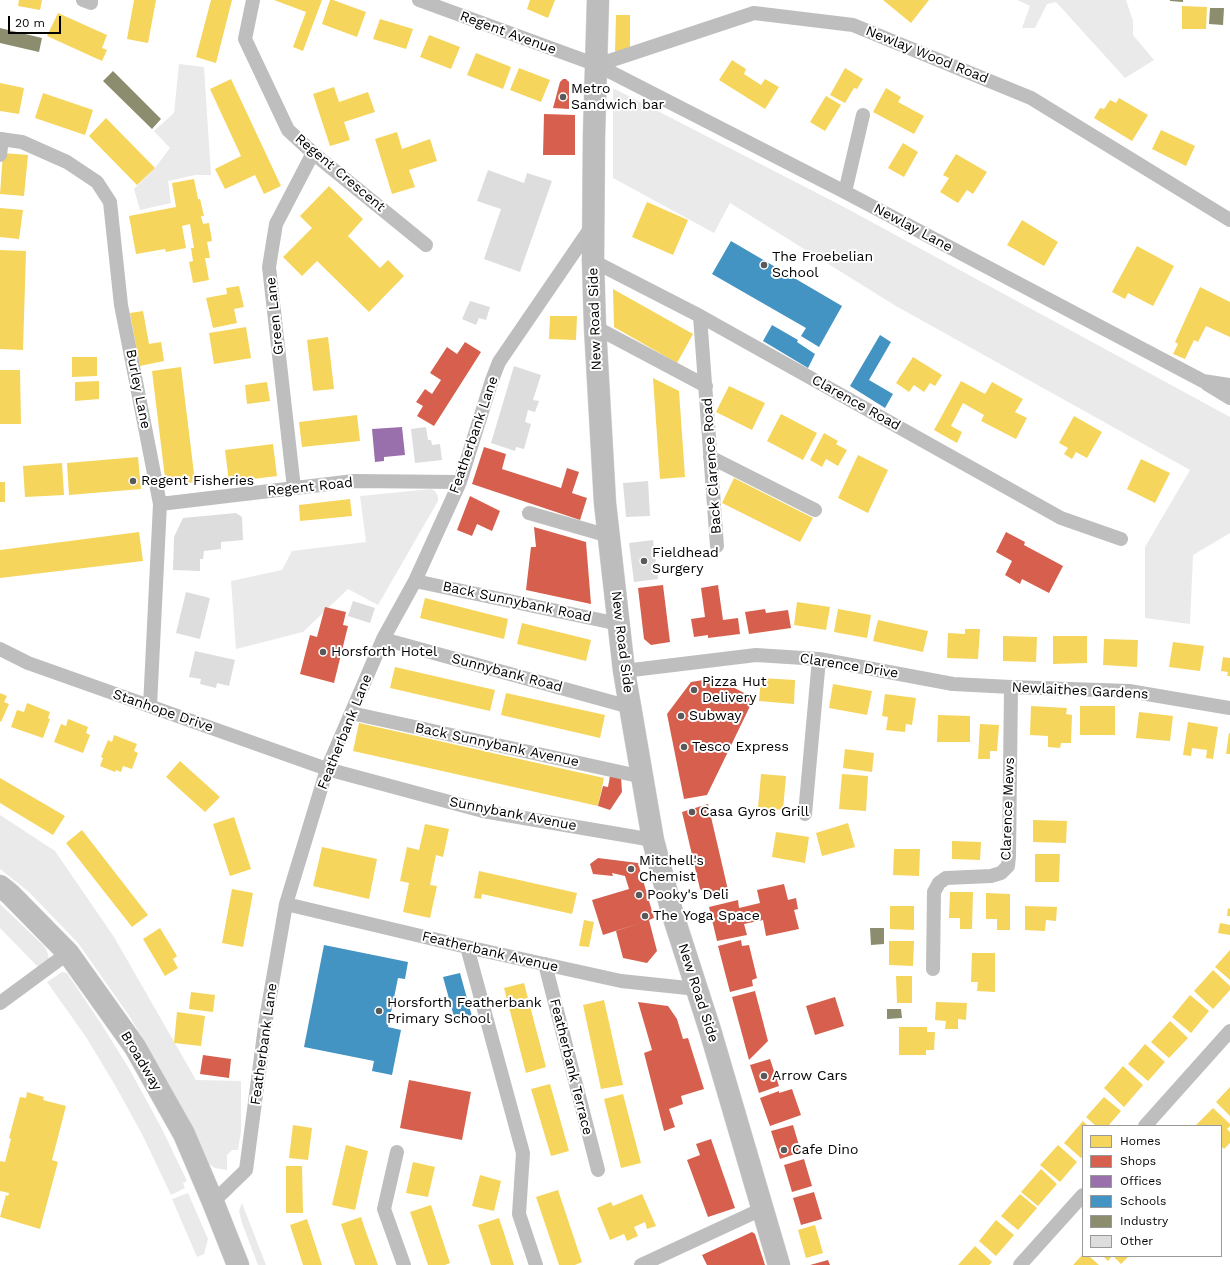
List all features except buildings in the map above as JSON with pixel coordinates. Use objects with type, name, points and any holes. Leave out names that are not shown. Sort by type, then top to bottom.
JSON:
[{"type":"main road","name":"New Road Side","points":[[598,0],[593,224],[595,327],[605,503],[624,671],[653,840],[673,916],[697,989],[779,1265]]},
{"type":"main road","name":"Broadway","points":[[0,886],[10,894],[68,953],[135,1047],[184,1134],[238,1265]]},
{"type":"street","points":[[83,0],[91,3],[92,0]]},
{"type":"street","name":"Regent Crescent","points":[[253,0],[245,39],[288,130],[313,153],[426,245]]},
{"type":"street","name":"Regent Avenue","points":[[419,0],[596,65]]},
{"type":"street","name":"Newlay Wood Road","points":[[596,65],[754,14],[853,25],[1031,98],[1230,220]]},
{"type":"street","name":"Newlay Lane","points":[[596,65],[845,192],[1203,381],[1230,385]]},
{"type":"street","points":[[845,192],[863,115]]},
{"type":"street","points":[[0,155],[1,139]]},
{"type":"street","name":"Burley Lane","points":[[1,139],[22,142],[67,162],[97,182],[110,202],[121,305],[160,504],[150,706]]},
{"type":"street","name":"Green Lane","points":[[294,488],[269,267],[276,224],[313,153]]},
{"type":"street","name":"Featherbank Lane","points":[[213,1202],[246,1170],[266,1019],[286,904],[327,769],[383,639],[415,581],[460,482],[499,362],[593,224]]},
{"type":"street","name":"Clarence Road","points":[[593,261],[700,316],[1061,518],[1121,539]]},
{"type":"street","name":"Back Clarence Road","points":[[700,316],[717,546]]},
{"type":"street","name":"Back Clarence Road","points":[[595,327],[706,386]]},
{"type":"street","points":[[1203,381],[1230,398]]},
{"type":"street","points":[[710,457],[815,510]]},
{"type":"street","name":"Regent Road","points":[[160,504],[354,481],[460,482]]},
{"type":"street","points":[[529,513],[609,536]]},
{"type":"street","name":"Back Sunnybank Road","points":[[415,581],[619,624]]},
{"type":"street","name":"Sunnybank Road","points":[[383,639],[630,707]]},
{"type":"street","name":"Stanhope Drive","points":[[0,649],[28,663],[327,769]]},
{"type":"street","name":"Clarence Drive","points":[[624,671],[756,656],[819,659],[953,684]]},
{"type":"street","points":[[805,814],[819,659]]},
{"type":"street","name":"Newlaithes Gardens","points":[[953,684],[1129,692],[1230,708]]},
{"type":"street","name":"Clarence Mews","points":[[933,969],[934,892],[938,883],[946,878],[991,876],[1001,873],[1008,866],[1011,687]]},
{"type":"street","name":"Back Sunnybank Avenue","points":[[351,713],[643,777]]},
{"type":"street","name":"Sunnybank Avenue","points":[[327,769],[483,811],[653,840]]},
{"type":"street","name":"Featherbank Avenue","points":[[286,904],[467,947],[621,981],[697,989]]},
{"type":"street","points":[[467,947],[523,1152],[519,1214],[536,1265]]},
{"type":"street","points":[[0,1003],[68,953]]},
{"type":"street","name":"Featherbank Terrace","points":[[545,964],[598,1170]]},
{"type":"street","points":[[1146,1125],[1230,1031]]},
{"type":"street","points":[[397,1152],[384,1209],[404,1265]]},
{"type":"street","points":[[1020,1265],[1082,1196]]},
{"type":"street","points":[[641,1265],[762,1209]]},
{"type":"shaded area","points":[[1017,0],[1126,0],[1133,21],[1133,35],[1154,60],[1125,78],[1056,2],[1047,4],[1035,28],[1022,28],[1030,6]]},
{"type":"shaded area","points":[[179,64],[204,67],[211,175],[195,175],[168,181],[171,203],[140,210],[134,189],[155,168],[170,148],[154,131],[174,113]]},
{"type":"shaded area","points":[[613,89],[844,207],[1230,417],[1230,533],[1193,555],[1190,624],[1145,618],[1145,547],[1190,470],[896,306],[730,203],[714,233],[613,178]]},
{"type":"shaded area","points":[[431,489],[435,491],[438,496],[438,501],[378,605],[348,589],[303,632],[236,649],[231,581],[282,570],[292,551],[366,542],[360,496]]},
{"type":"shaded area","points":[[0,815],[55,851],[114,937],[196,1080],[241,1081],[241,1131],[238,1150],[232,1150],[227,1155],[227,1170],[215,1168],[209,1164],[169,1084],[130,1017],[78,943],[29,892],[0,869]]},
{"type":"shaded area","points":[[0,904],[45,947],[49,960],[39,968],[0,928]]},
{"type":"shaded area","points":[[62,972],[67,973],[130,1070],[162,1129],[187,1181],[183,1183],[185,1188],[171,1195],[142,1134],[115,1085],[86,1037],[47,982]]},
{"type":"shaded area","points":[[188,1193],[208,1239],[204,1254],[197,1257],[172,1199]]},
{"type":"shaded area","points":[[242,1203],[266,1265],[258,1265],[242,1223],[239,1211]]},
{"type":"place","name":"Metro Sandwich bar","points":[[563,97]]},
{"type":"place","name":"The Froebelian School","points":[[764,265]]},
{"type":"place","name":"Regent Fisheries","points":[[133,481]]},
{"type":"place","name":"Fieldhead Surgery","points":[[644,561]]},
{"type":"place","name":"Horsforth Hotel","points":[[323,652]]},
{"type":"place","name":"Pizza Hut Delivery","points":[[694,690]]},
{"type":"place","name":"Subway","points":[[681,716]]},
{"type":"place","name":"Tesco Express","points":[[684,747]]},
{"type":"place","name":"Casa Gyros Grill","points":[[692,812]]},
{"type":"place","name":"Mitchell's Chemist","points":[[631,869]]},
{"type":"place","name":"Pooky's Deli","points":[[639,895]]},
{"type":"place","name":"The Yoga Space","points":[[645,916]]},
{"type":"place","name":"Horsforth Featherbank Primary School","points":[[379,1011]]},
{"type":"place","name":"Arrow Cars","points":[[764,1076]]},
{"type":"place","name":"Cafe Dino","points":[[784,1150]]}]
